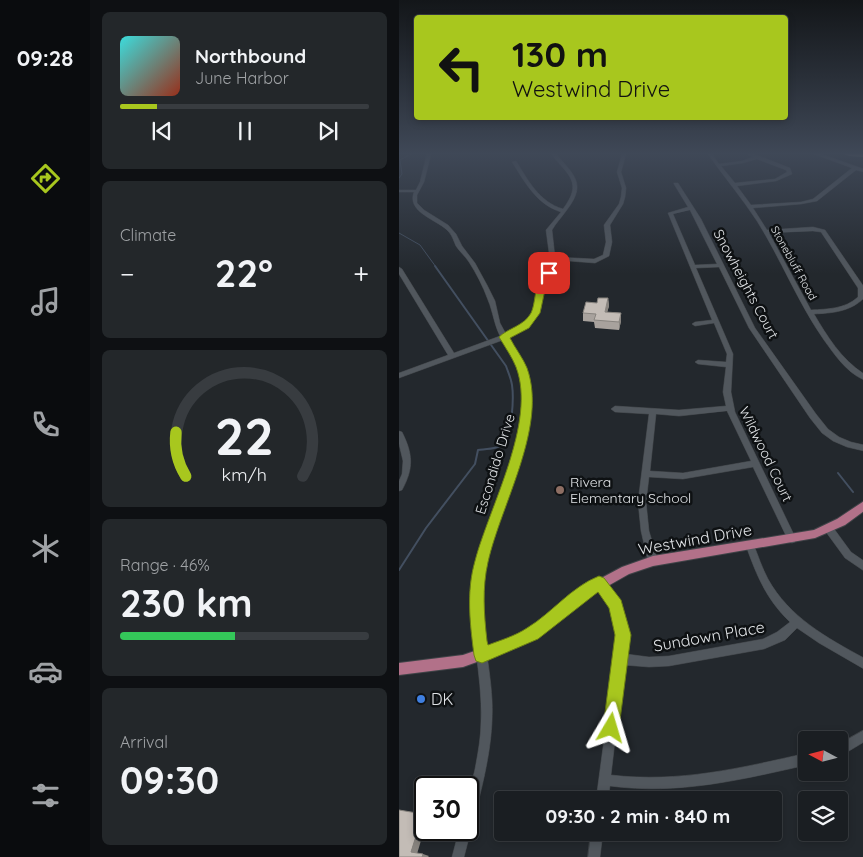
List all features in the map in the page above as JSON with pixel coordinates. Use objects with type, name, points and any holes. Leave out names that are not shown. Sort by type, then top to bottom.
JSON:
[{"type":"main road","name":"Westwind Drive","points":[[399,669],[443,664],[482,655],[533,634],[581,595],[599,583],[626,570],[653,561],[792,539],[829,529],[851,516],[863,505]]},
{"type":"street","name":"Escondido Drive","points":[[416,194],[414,201],[419,209],[442,222],[451,231],[475,268],[493,303],[497,325],[521,367],[527,387],[527,409],[523,436],[481,562],[476,607],[487,696],[486,736],[479,777]]},
{"type":"street","points":[[537,194],[550,207],[564,211]]},
{"type":"street","points":[[399,376],[504,337],[525,325],[536,313],[540,290],[549,273],[553,258],[549,230],[574,198],[575,194]]},
{"type":"street","points":[[553,258],[595,261],[606,256],[609,242],[607,225],[623,194]]},
{"type":"street","name":"Snowheights Court","points":[[682,194],[698,219],[752,328],[819,424],[836,439],[849,445],[863,448]]},
{"type":"street","name":"Stonebluff Road","points":[[740,194],[765,232],[825,338],[848,368],[863,378]]},
{"type":"street","points":[[750,207],[801,203],[815,200],[823,194]]},
{"type":"street","name":"Wildwood Court","points":[[691,208],[670,213],[729,354],[727,392],[729,408],[792,539]]},
{"type":"street","points":[[765,232],[813,229],[825,232],[861,288],[861,297],[851,305],[839,309],[810,312]]},
{"type":"street","points":[[693,267],[721,264]]},
{"type":"street","points":[[399,269],[452,356]]},
{"type":"street","points":[[695,324],[716,321]]},
{"type":"street","points":[[699,362],[729,364]]},
{"type":"street","points":[[615,409],[679,413],[729,408]]},
{"type":"street","points":[[653,412],[642,502],[643,520],[653,561]]},
{"type":"street","points":[[399,434],[408,454],[409,465],[399,488]]},
{"type":"street","points":[[645,474],[683,476],[756,463]]},
{"type":"street","points":[[829,529],[847,555],[863,566]]},
{"type":"street","points":[[750,546],[765,585],[785,611],[824,642],[863,664]]},
{"type":"street","points":[[599,583],[611,597],[619,612],[623,635],[603,791]]},
{"type":"street","name":"Sundown Place","points":[[620,659],[649,662],[669,661],[764,644],[781,636],[797,622]]},
{"type":"street","points":[[848,745],[863,735]]},
{"type":"street","points":[[605,780],[644,785],[680,784],[798,761]]},
{"type":"street","points":[[458,857],[462,841]]},
{"type":"street","points":[[594,857],[596,841]]},
{"type":"building","points":[[598,298],[608,298],[605,312],[621,313],[619,322],[594,320],[596,314],[583,313],[586,302],[597,303]]},
{"type":"building","points":[[399,810],[414,812],[414,841],[411,852],[423,854],[422,857],[399,857]]},
{"type":"waterway","points":[[399,233],[420,245],[436,267]]},
{"type":"waterway","points":[[399,570],[426,528],[475,464],[478,450],[496,448],[504,443],[507,438],[512,415],[512,385],[506,366],[435,266]]},
{"type":"waterway","points":[[838,473],[853,492]]},
{"type":"place","name":"Rivera Elementary School","points":[[560,490]]},
{"type":"place","name":"DK","points":[[421,699]]},
{"type":"route","points":[[549,273],[540,290],[536,313],[519,330],[504,337],[516,354],[521,367],[527,387],[527,409],[523,436],[481,562],[477,583],[476,612],[482,655],[533,634],[566,606],[599,583],[606,589],[619,612],[623,635],[611,728]]}]
